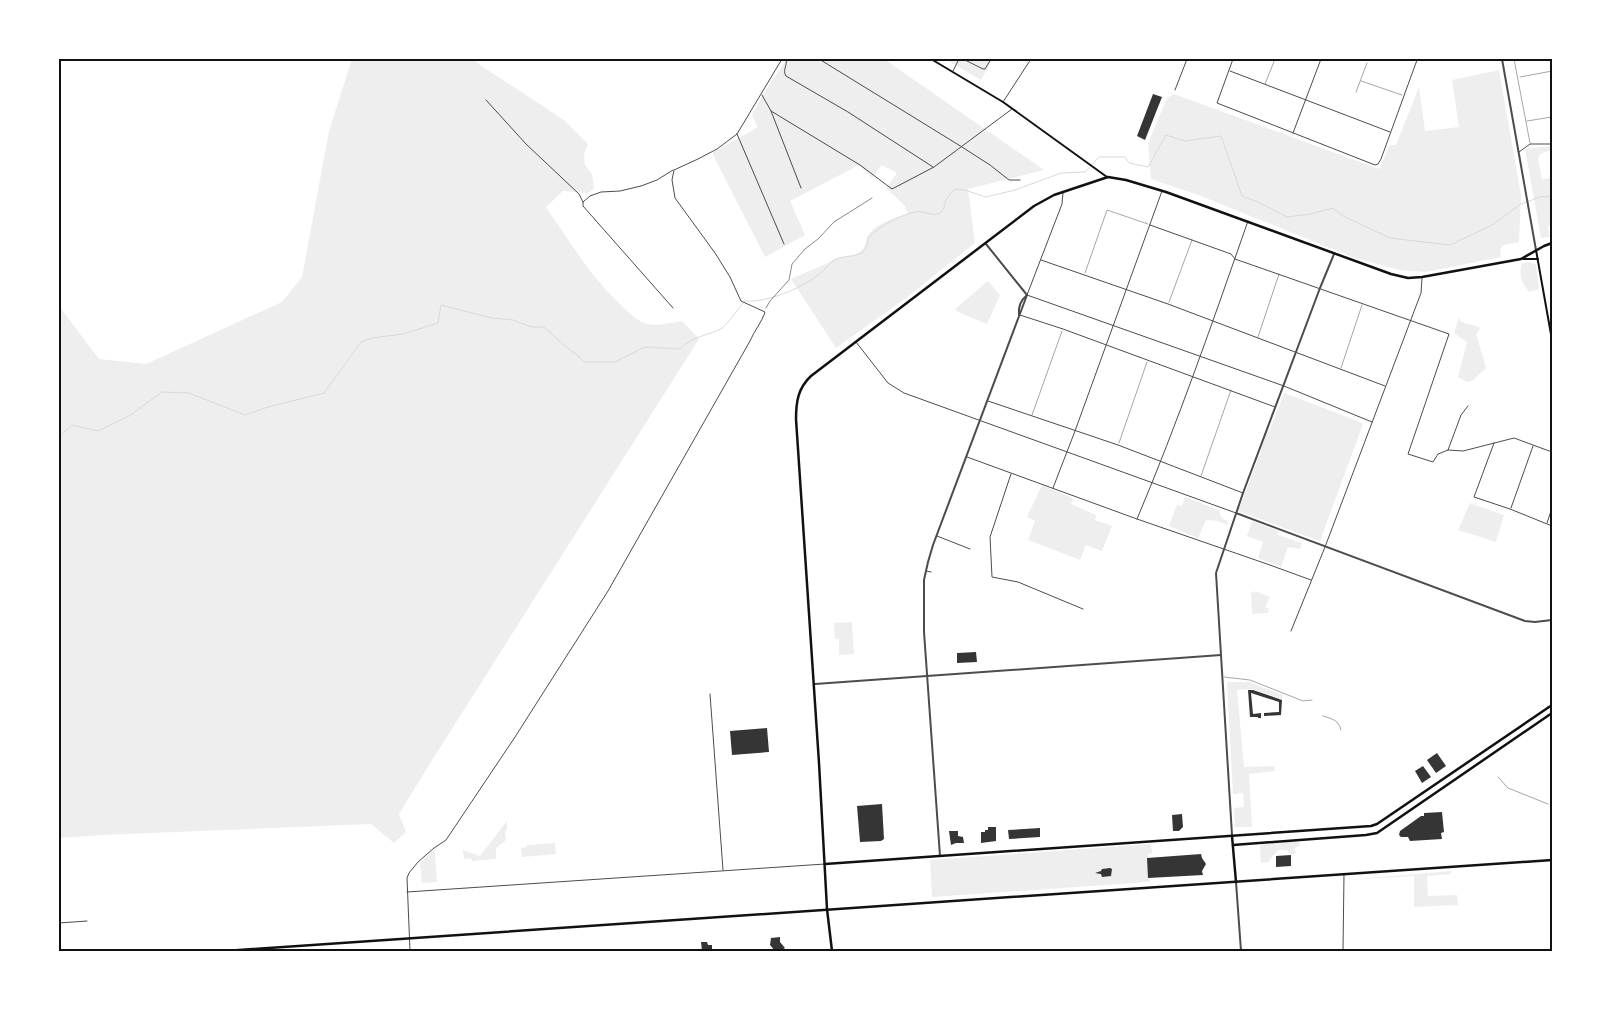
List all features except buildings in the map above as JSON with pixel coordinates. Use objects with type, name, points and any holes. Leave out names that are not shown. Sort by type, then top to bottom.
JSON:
[{"type":"main road","points":[[931,59],[1003,102],[1108,177],[1162,190],[1391,274],[1408,278],[1422,277],[1521,259],[1538,259]]},
{"type":"main road","points":[[832,951],[827,910],[796,406],[799,392],[806,381],[817,370],[1034,206],[1048,197],[1063,191],[1108,177]]},
{"type":"main road","points":[[1521,259],[1552,243]]},
{"type":"main road","points":[[1536,250],[1552,340]]},
{"type":"main road","points":[[825,864],[1371,826],[1386,818],[1552,705]]},
{"type":"main road","points":[[1233,845],[1372,834],[1391,824],[1552,713]]},
{"type":"main road","points":[[1463,765],[1467,771]]},
{"type":"main road","points":[[1446,777],[1450,783]]},
{"type":"main road","points":[[1386,818],[1391,824]]},
{"type":"main road","points":[[1232,836],[1236,882]]},
{"type":"main road","points":[[225,951],[1552,860]]},
{"type":"street","points":[[583,202],[590,196],[601,192],[620,191],[657,180],[717,149],[737,134],[782,59]]},
{"type":"street","points":[[786,59],[784,71],[786,76],[848,112],[934,167]]},
{"type":"street","points":[[818,59],[962,147],[1009,180],[1020,180]]},
{"type":"street","points":[[952,71],[959,59]]},
{"type":"street","points":[[962,59],[983,69],[991,59]]},
{"type":"street","points":[[1003,102],[1031,59]]},
{"type":"street","points":[[1176,90],[1187,59]]},
{"type":"street","points":[[1233,59],[1216,103],[1375,165],[1381,159],[1417,60]]},
{"type":"street","points":[[1292,134],[1321,59]]},
{"type":"street","points":[[1414,59],[1426,59]]},
{"type":"street","points":[[1502,59],[1536,250]]},
{"type":"street","points":[[1229,70],[1391,132]]},
{"type":"street","points":[[762,94],[771,110],[801,188]]},
{"type":"street","points":[[486,100],[526,144],[579,194],[585,209],[673,308]]},
{"type":"street","points":[[771,110],[860,165],[892,189],[934,167],[1012,108]]},
{"type":"street","points":[[737,134],[784,244]]},
{"type":"street","points":[[1518,152],[1530,144],[1552,144]]},
{"type":"street","points":[[410,951],[406,892],[409,873],[434,848],[445,841],[515,737],[608,591],[763,318],[765,312],[741,301],[730,277],[715,253],[675,198],[672,180],[674,170]]},
{"type":"street","points":[[1053,488],[1162,190]]},
{"type":"street","points":[[940,856],[926,676],[923,608],[926,571],[966,456],[1019,315],[1023,298],[1027,295],[1062,204],[1063,191]]},
{"type":"street","points":[[1137,519],[1200,355],[1248,221]]},
{"type":"street","points":[[1150,225],[1230,254],[1235,258],[1449,334],[1408,454],[1434,462],[1438,454],[1448,450],[1463,451],[1514,438],[1552,452]]},
{"type":"street","points":[[986,243],[1027,295],[1200,355],[1284,386],[1372,422]]},
{"type":"street","points":[[1232,836],[1215,583],[1216,573],[1243,493],[1334,254]]},
{"type":"street","points":[[1041,260],[1168,304],[1386,386]]},
{"type":"street","points":[[1291,631],[1325,547],[1421,293],[1422,277]]},
{"type":"street","points":[[1019,315],[1063,329],[1276,407]]},
{"type":"street","points":[[856,342],[888,383],[898,390],[1525,621],[1552,620]]},
{"type":"street","points":[[987,400],[1118,445],[1243,493]]},
{"type":"street","points":[[1448,450],[1461,415],[1468,406]]},
{"type":"street","points":[[1494,442],[1474,497],[1552,526]]},
{"type":"street","points":[[1510,509],[1533,445]]},
{"type":"street","points":[[966,456],[1011,474],[1311,580]]},
{"type":"street","points":[[1011,474],[990,537],[992,577],[1018,582],[1083,609]]},
{"type":"street","points":[[1546,524],[1552,508]]},
{"type":"street","points":[[937,536],[970,549]]},
{"type":"street","points":[[926,571],[931,572]]},
{"type":"street","points":[[813,684],[1221,655]]},
{"type":"street","points":[[710,694],[723,871]]},
{"type":"street","points":[[406,892],[825,864]]},
{"type":"street","points":[[1343,951],[1344,874]]},
{"type":"street","points":[[1236,882],[1241,951]]},
{"type":"street","points":[[59,923],[88,921]]},
{"type":"lane","points":[[1265,84],[1274,59]]},
{"type":"lane","points":[[1514,59],[1530,144]]},
{"type":"lane","points":[[1356,92],[1367,63]]},
{"type":"lane","points":[[1518,77],[1552,71]]},
{"type":"lane","points":[[1361,80],[1404,96]]},
{"type":"lane","points":[[1526,121],[1552,117]]},
{"type":"lane","points":[[1085,275],[1108,210],[1150,225]]},
{"type":"lane","points":[[1168,304],[1192,240]]},
{"type":"lane","points":[[1258,338],[1279,274]]},
{"type":"lane","points":[[1340,369],[1362,303]]},
{"type":"lane","points":[[1032,415],[1063,329]]},
{"type":"lane","points":[[1118,445],[1148,360]]},
{"type":"lane","points":[[1201,477],[1231,390]]},
{"type":"lane","points":[[1222,677],[1250,680],[1303,701],[1312,700]]},
{"type":"lane","points":[[1323,716],[1337,721],[1340,724],[1341,730]]},
{"type":"lane","points":[[1498,777],[1508,788],[1548,804]]},
{"type":"path","points":[[765,312],[770,301],[789,280],[792,264],[805,249],[818,240],[834,222],[872,198]]},
{"type":"shaded area","points":[[352,59],[473,59],[564,120],[588,144],[584,154],[585,165],[592,174],[594,189],[588,193],[563,191],[546,207],[591,272],[630,314],[641,322],[654,325],[682,321],[699,339],[399,814],[406,832],[394,843],[371,824],[59,838],[59,306],[99,359],[146,364],[282,302],[302,277],[329,131]]},
{"type":"shaded area","points":[[787,59],[884,59],[1044,170],[968,189],[975,243],[906,298],[836,348],[791,279],[837,258],[860,252],[864,248],[872,230],[887,221],[908,214],[905,206],[886,188],[897,173],[882,165],[872,178],[859,165],[790,201],[805,235],[765,257],[712,153],[758,127],[752,115],[762,96]]},
{"type":"shaded area","points":[[945,59],[993,59],[981,80]]},
{"type":"shaded area","points":[[1499,70],[1521,195],[1519,242],[1504,245],[1500,249],[1501,257],[1426,272],[1399,270],[1352,257],[1201,196],[1151,179],[1148,143],[1167,98],[1174,94],[1379,169],[1390,145],[1396,145],[1419,87],[1425,131],[1459,127],[1452,80]]},
{"type":"shaded area","points":[[1552,146],[1551,150],[1540,154],[1538,159],[1542,179],[1552,178],[1552,223],[1548,227],[1550,237],[1541,238],[1525,149]]},
{"type":"shaded area","points":[[1530,262],[1536,265],[1539,289],[1529,292],[1523,282],[1520,271],[1522,263]]},
{"type":"shaded area","points":[[988,281],[1000,295],[987,324],[955,309]]},
{"type":"shaded area","points":[[1459,318],[1462,322],[1480,328],[1476,334],[1486,368],[1473,380],[1467,382],[1458,377],[1467,342],[1454,333]]},
{"type":"shaded area","points":[[1284,393],[1363,424],[1320,541],[1238,511],[1257,462],[1257,456],[1260,455],[1264,438],[1271,427]]},
{"type":"shaded area","points":[[1042,485],[1073,498],[1071,504],[1096,515],[1095,520],[1112,526],[1102,551],[1086,545],[1080,560],[1028,540],[1035,521],[1027,517]]},
{"type":"shaded area","points":[[1185,497],[1219,510],[1221,517],[1228,522],[1227,525],[1218,521],[1206,520],[1198,538],[1169,526],[1177,505],[1182,506]]},
{"type":"shaded area","points":[[1470,503],[1504,515],[1496,542],[1458,530]]},
{"type":"shaded area","points":[[1252,521],[1279,531],[1278,535],[1302,543],[1300,549],[1288,547],[1281,567],[1258,558],[1263,542],[1247,536]]},
{"type":"shaded area","points":[[1255,591],[1270,597],[1265,607],[1269,609],[1268,613],[1252,614],[1251,592],[1254,593]]},
{"type":"shaded area","points":[[852,622],[854,654],[839,655],[839,639],[835,639],[834,623]]},
{"type":"shaded area","points":[[1227,682],[1249,682],[1283,695],[1282,699],[1252,689],[1237,690],[1244,767],[1274,766],[1275,771],[1249,774],[1252,827],[1235,827],[1234,808],[1244,807],[1243,793],[1233,794]]},
{"type":"shaded area","points":[[507,821],[506,840],[496,848],[496,859],[472,861],[471,858],[464,859],[463,850],[480,856]]},
{"type":"shaded area","points":[[1297,841],[1300,845],[1295,848],[1296,853],[1292,855],[1287,850],[1278,850],[1268,862],[1261,863],[1260,846],[1262,844]]},
{"type":"shaded area","points":[[555,843],[556,854],[522,857],[521,848],[527,847],[527,845]]},
{"type":"shaded area","points":[[1151,844],[1152,853],[1148,854],[1150,882],[932,897],[930,860]]},
{"type":"shaded area","points":[[432,851],[435,854],[437,882],[422,883],[420,863]]},
{"type":"shaded area","points":[[1451,871],[1451,874],[1427,876],[1428,896],[1457,895],[1458,905],[1414,907],[1414,876],[1347,880]]},
{"type":"waterway","points":[[59,437],[72,425],[98,431],[129,416],[162,392],[189,393],[245,415],[268,407],[324,393],[361,342],[372,338],[403,334],[438,323],[441,305],[492,318],[513,320],[531,327],[544,327],[585,362],[615,362],[645,347],[680,349],[695,339],[722,328],[745,301],[775,297],[786,293],[816,277],[834,260],[861,253],[865,250],[868,238],[890,222],[915,212],[939,214],[943,210],[947,198],[955,189],[965,190],[986,197],[1015,190],[1061,173],[1085,172],[1099,157],[1125,157],[1129,163],[1148,167],[1166,135],[1185,141],[1221,136],[1242,196],[1287,217],[1333,208],[1343,216],[1390,238],[1450,245],[1492,225],[1521,204],[1540,197],[1552,196]]}]
